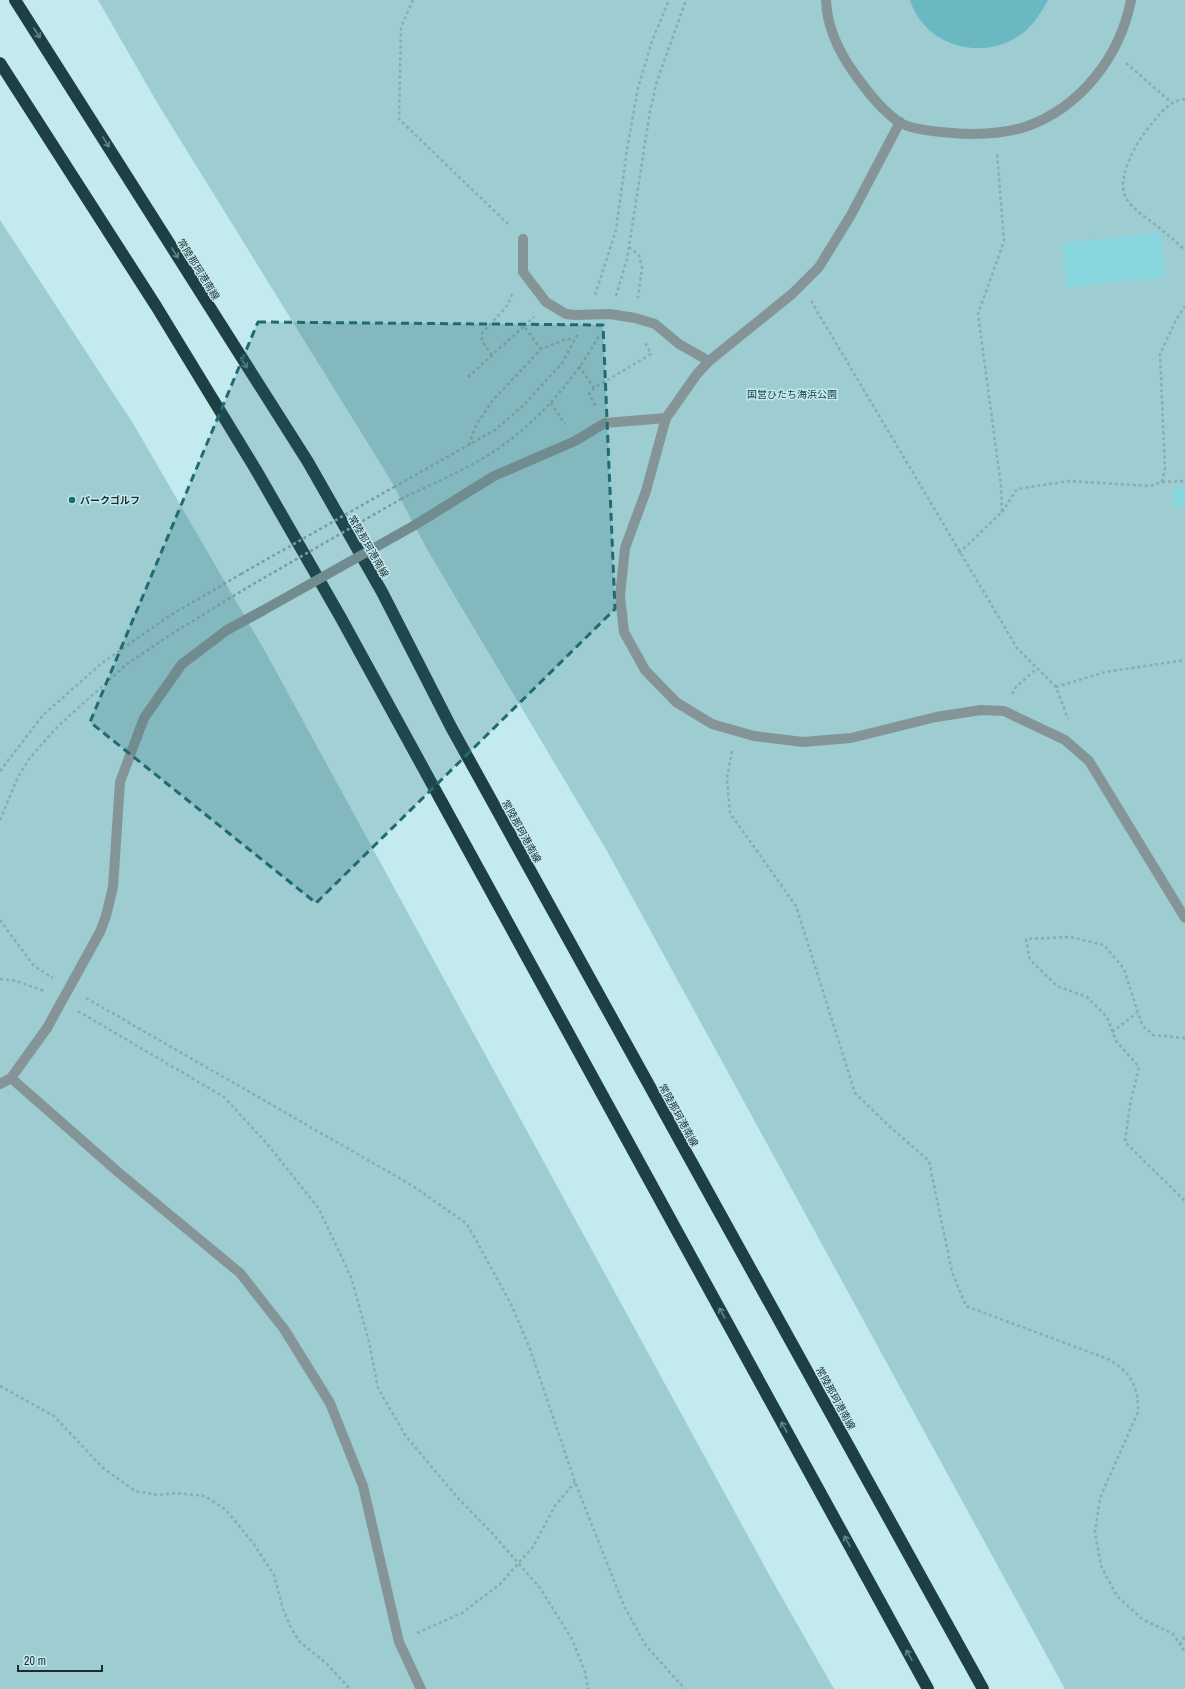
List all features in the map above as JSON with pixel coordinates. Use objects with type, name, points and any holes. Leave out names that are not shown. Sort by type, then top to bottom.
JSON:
[{"type":"highway","name":"常陸那珂港南線","points":[[16,0],[308,462],[378,585],[454,734],[983,1689]]},
{"type":"highway","points":[[0,63],[156,306],[248,456],[341,618],[928,1689]]},
{"type":"highway","points":[[0,66],[9,76]]},
{"type":"street","points":[[826,0],[827,10],[841,54],[866,90],[900,122],[934,132],[961,134],[995,133],[1024,127],[1052,115],[1078,96],[1103,68],[1119,39],[1131,0]]},
{"type":"street","points":[[900,122],[851,215],[819,267],[792,294],[709,361],[697,374],[666,418],[646,491],[625,548],[620,596],[624,632],[645,670],[676,702],[712,724],[754,736],[803,742],[851,738],[936,717],[981,710],[1004,711],[1065,740],[1089,761],[1185,918]]},
{"type":"street","points":[[523,239],[523,272],[546,302],[566,314],[610,314],[635,318],[655,324],[679,344],[709,361]]},
{"type":"street","points":[[0,1084],[11,1078],[47,1028],[100,932],[106,916],[113,887],[120,782],[144,718],[182,664],[227,630],[262,612],[415,525],[494,476],[574,441],[605,423],[666,418]]},
{"type":"street","points":[[11,1078],[118,1172],[240,1273],[284,1328],[330,1403],[363,1486],[399,1642],[421,1689]]},
{"type":"path","points":[[413,0],[401,27],[399,119],[523,239]]},
{"type":"path","points":[[0,771],[43,715],[102,663],[170,616],[495,430],[523,406],[562,363],[582,328],[588,314],[602,277],[616,230],[627,149],[638,88],[652,41],[669,0]]},
{"type":"path","points":[[0,820],[17,778],[29,759],[58,726],[127,664],[170,635],[248,587],[401,499],[464,468],[510,440],[551,403],[592,348],[610,314],[627,259],[650,111],[657,81],[686,0]]},
{"type":"path","points":[[1124,61],[1172,103]]},
{"type":"path","points":[[1185,99],[1172,103],[1164,110],[1139,142],[1125,171],[1123,190],[1126,198],[1136,210],[1185,250]]},
{"type":"path","points":[[995,133],[1004,241],[978,314],[1001,486],[1002,512]]},
{"type":"path","points":[[492,355],[482,341],[482,333],[507,306],[523,272]]},
{"type":"path","points":[[801,285],[959,553],[1017,648],[1036,669],[1056,687],[1070,722]]},
{"type":"path","points":[[1162,482],[1165,470],[1160,354],[1176,320],[1185,306]]},
{"type":"path","points":[[468,377],[524,326],[541,348]]},
{"type":"path","points":[[469,446],[476,425],[493,400],[541,348],[568,339],[574,340]]},
{"type":"path","points":[[551,403],[560,415],[574,441]]},
{"type":"path","points":[[959,553],[1002,512],[1017,489],[1069,481],[1150,486],[1162,482],[1185,482]]},
{"type":"path","points":[[1056,687],[1104,672],[1185,660]]},
{"type":"path","points":[[1004,711],[1016,687],[1036,669]]},
{"type":"path","points":[[735,731],[728,778],[730,813],[796,906],[855,1093],[889,1126],[929,1161],[952,1272],[966,1306],[1108,1359],[1119,1365],[1129,1374],[1135,1386],[1138,1399],[1138,1412],[1100,1498],[1095,1532],[1101,1566],[1118,1596],[1142,1619],[1173,1634],[1185,1652]]},
{"type":"path","points":[[0,920],[34,966],[60,982]]},
{"type":"path","points":[[1185,1038],[1153,1035],[1142,1025],[1124,969],[1104,945],[1070,937],[1026,939],[1030,960],[1057,986],[1087,997],[1107,1017],[1116,1041],[1139,1067],[1130,1104],[1125,1142],[1185,1201]]},
{"type":"path","points":[[0,979],[16,981],[48,993]]},
{"type":"path","points":[[80,994],[413,1186],[467,1224],[512,1306],[530,1349],[575,1482],[624,1606],[646,1646],[685,1689]]},
{"type":"path","points":[[75,1009],[224,1096],[270,1146],[319,1209],[351,1277],[369,1342],[378,1388],[405,1436],[457,1497],[491,1532],[540,1588],[572,1639],[585,1672],[588,1689]]},
{"type":"path","points":[[1112,1032],[1137,1013]]},
{"type":"path","points":[[0,1386],[54,1416],[102,1466],[135,1491],[159,1495],[176,1493],[205,1496],[226,1510],[253,1543],[274,1575],[283,1609],[291,1628],[300,1642],[327,1664],[350,1689]]},
{"type":"path","points":[[399,1642],[462,1613],[500,1584],[519,1565],[533,1547],[554,1506],[575,1482]]},
{"type":"path","points":[[1180,1645],[1185,1636]]},
{"type":"highlighted area","points":[[258,322],[603,325],[615,609],[316,903],[90,722]]},
{"type":"green space","name":"国営ひたち海浜公園","points":[[98,0],[1185,0],[1185,1689],[1065,1689],[607,851],[428,551],[390,479],[158,104]]},
{"type":"green space","points":[[0,220],[134,425],[266,653],[772,1580],[834,1689],[0,1689]]},
{"type":"shaded area","points":[[910,0],[1048,0],[1031,25],[1017,37],[1002,44],[986,48],[970,48],[954,44],[940,38],[927,28],[917,15]]},
{"type":"building","points":[[1161,232],[1166,277],[1067,287],[1063,243]]},
{"type":"building","points":[[1185,487],[1185,507],[1174,507],[1173,488]]},
{"type":"place","name":"パークゴルフ","points":[[72,500]]}]
